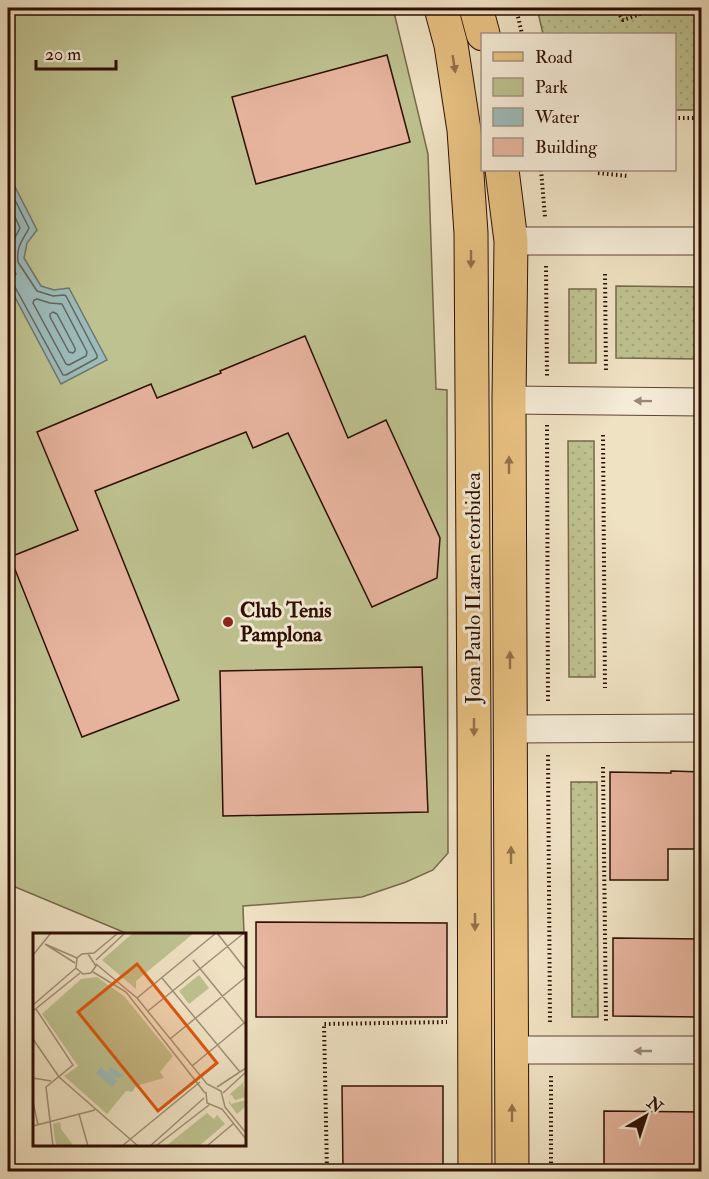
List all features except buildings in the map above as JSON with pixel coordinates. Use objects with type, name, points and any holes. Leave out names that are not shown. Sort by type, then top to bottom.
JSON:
[{"type":"main road","name":"Joan Paulo II.aren etorbidea","points":[[441,8],[451,45],[464,130],[471,233],[475,1172]]},
{"type":"main road","points":[[476,8],[483,33]]},
{"type":"main road","name":"Joan Paulo II.aren etorbidea","points":[[502,171],[511,241],[509,400],[512,1172]]},
{"type":"street","points":[[511,241],[702,241]]},
{"type":"street","points":[[509,400],[702,402]]},
{"type":"street","points":[[511,729],[702,728]]},
{"type":"street","points":[[512,1050],[702,1050]]},
{"type":"path","points":[[516,8],[522,33]]},
{"type":"path","points":[[615,8],[623,20],[657,8]]},
{"type":"path","points":[[676,118],[702,118]]},
{"type":"path","points":[[541,171],[546,242],[550,1172]]},
{"type":"path","points":[[598,172],[628,176]]},
{"type":"path","points":[[605,274],[606,373]]},
{"type":"path","points":[[603,435],[605,688]]},
{"type":"path","points":[[603,767],[606,1022]]},
{"type":"path","points":[[327,1172],[324,1024],[457,1022]]},
{"type":"green space","name":"Club Tenis Pamplona","points":[[8,8],[393,8],[428,154],[436,389],[447,390],[448,853],[433,870],[362,897],[243,906],[244,933],[126,933],[8,884]]},
{"type":"green space","points":[[537,8],[701,8],[701,110],[676,110],[676,33],[543,33]]},
{"type":"green space","points":[[616,286],[701,287],[701,359],[616,358]]},
{"type":"green space","points":[[569,289],[596,289],[596,363],[569,363]]},
{"type":"green space","points":[[568,441],[594,441],[595,677],[569,677]]},
{"type":"green space","points":[[571,782],[597,782],[598,1017],[572,1017]]},
{"type":"water","points":[[8,173],[37,230],[27,243],[24,258],[41,286],[54,290],[69,288],[107,360],[61,384],[8,284]]},
{"type":"place","name":"Club Tenis Pamplona","points":[[228,622]]}]
